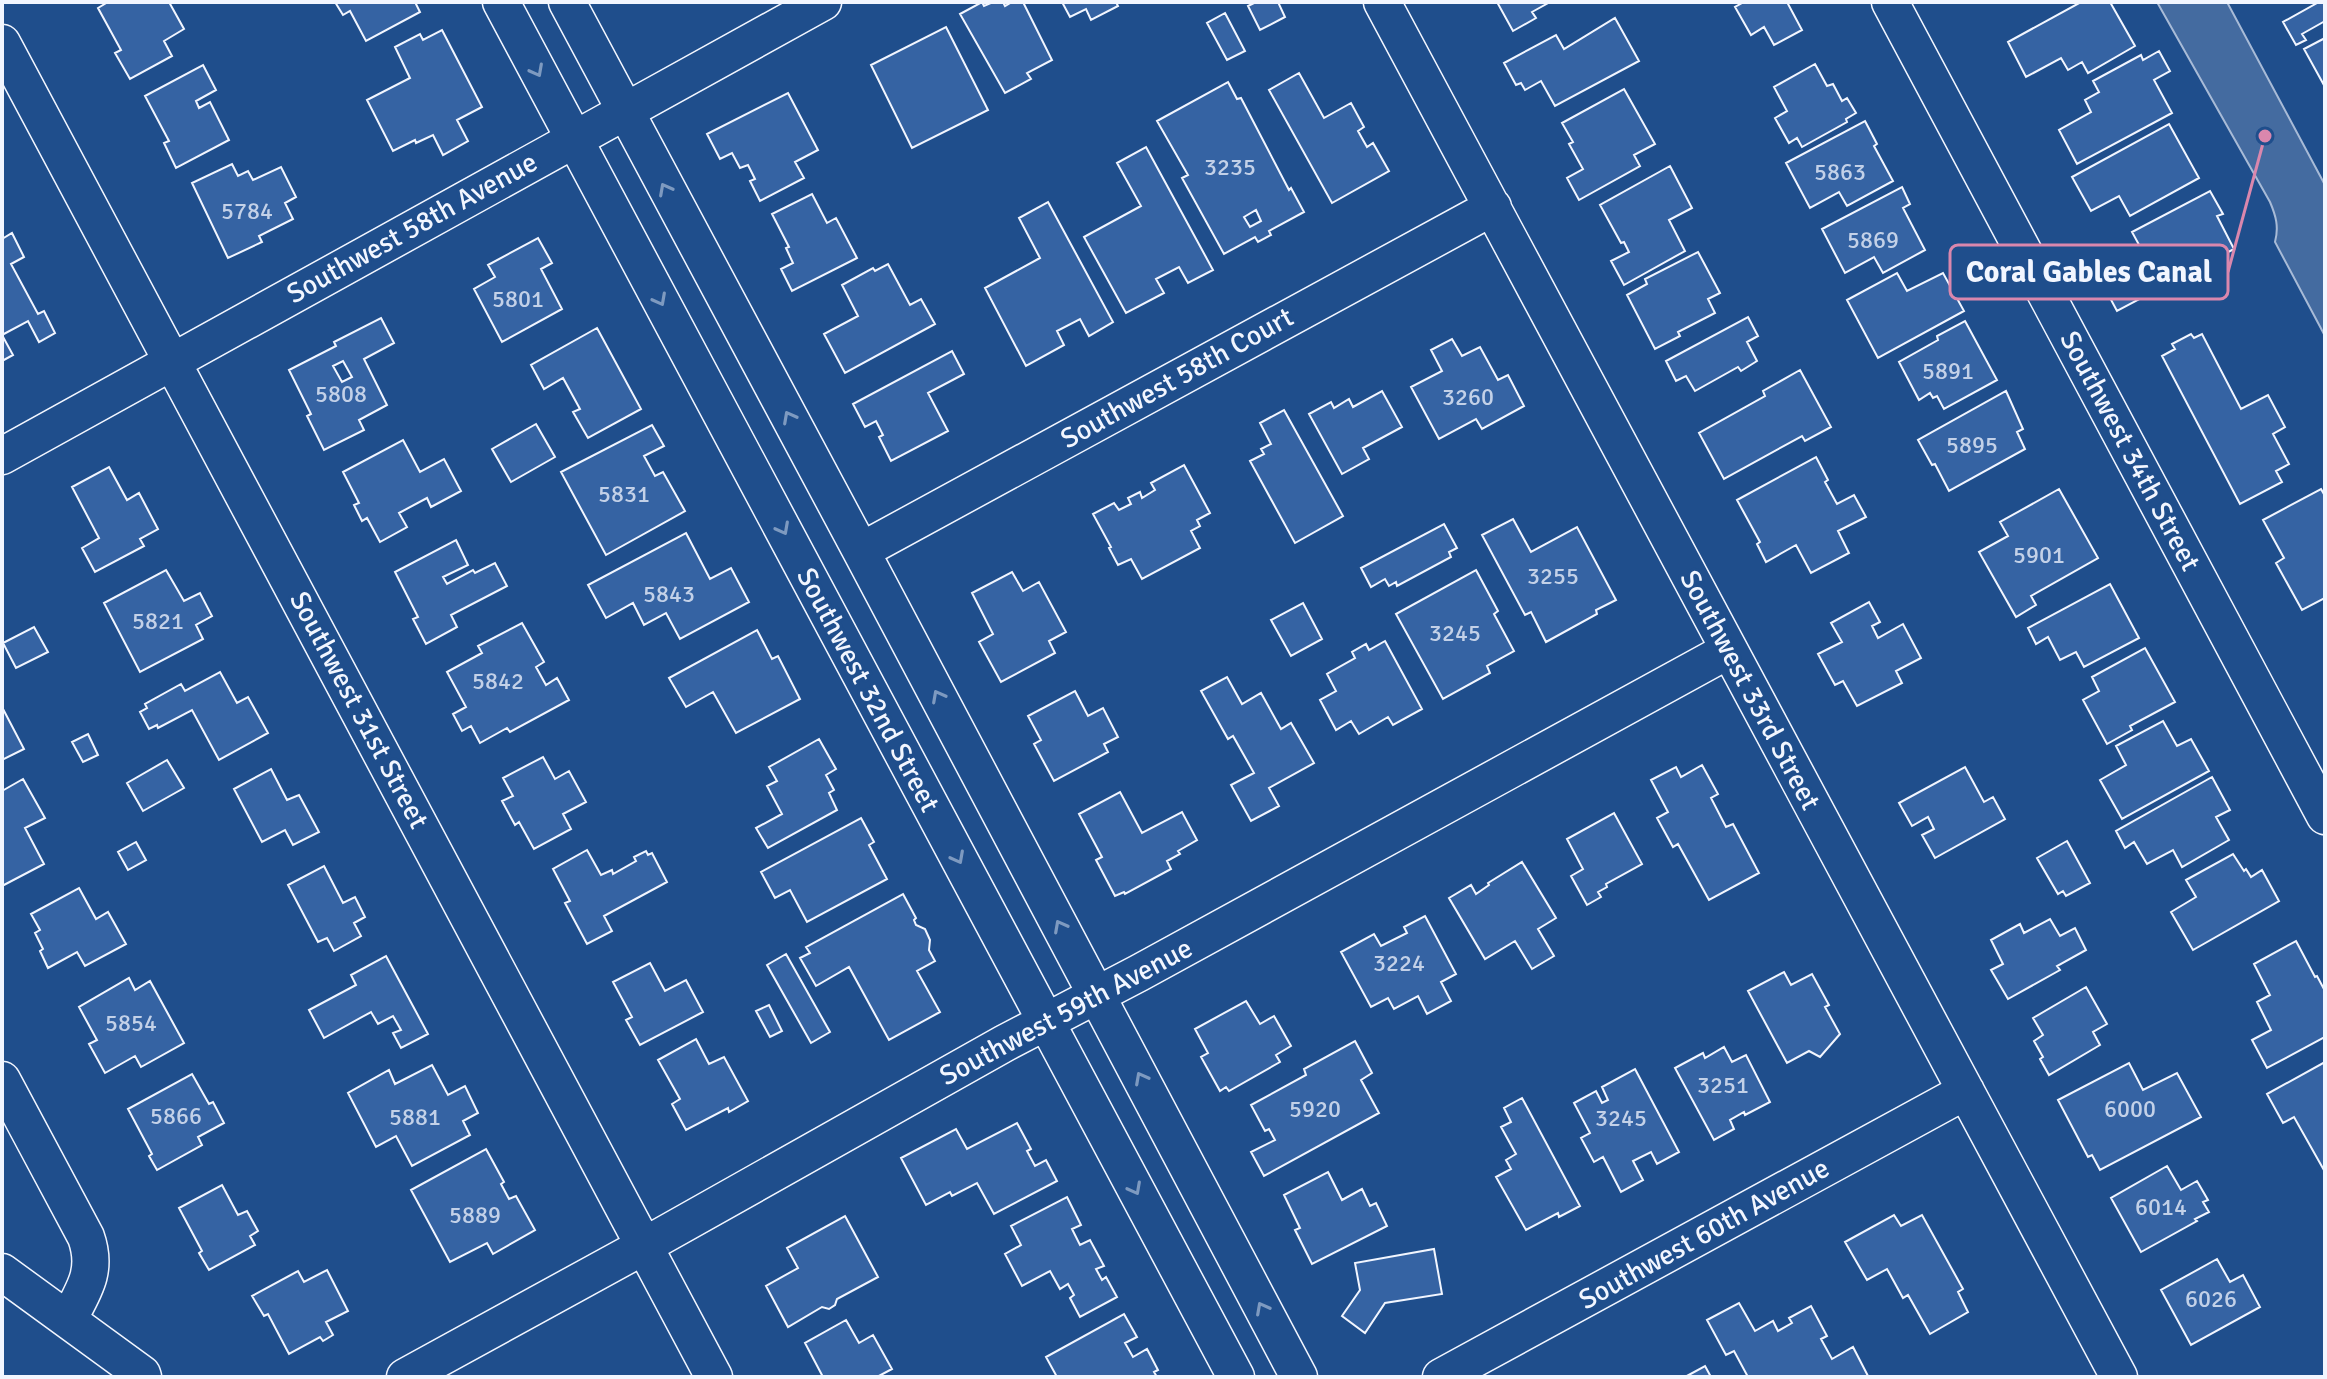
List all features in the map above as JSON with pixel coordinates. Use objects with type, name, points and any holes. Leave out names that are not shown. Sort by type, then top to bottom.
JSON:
[{"type":"street","name":"Southwest 32nd Street","points":[[501,2],[1236,1377]]},
{"type":"street","points":[[567,2],[1299,1377]]},
{"type":"street","name":"Southwest 58th Avenue","points":[[2,456],[823,2]]},
{"type":"street","name":"Southwest 33rd Street","points":[[1382,2],[2119,1377]]},
{"type":"street","name":"Southwest 34th Street","points":[[1890,2],[2325,816]]},
{"type":"street","name":"Southwest 31st Street","points":[[2,43],[714,1377]]},
{"type":"street","name":"Southwest 58th Court","points":[[861,551],[1493,207]]},
{"type":"street","name":"Southwest 59th Avenue","points":[[405,1377],[1046,1022],[1729,650]]},
{"type":"street","points":[[2,1080],[91,1250],[89,1277],[68,1320]]},
{"type":"street","name":"Southwest 60th Avenue","points":[[1441,1377],[1966,1091]]},
{"type":"street","points":[[2,1272],[149,1376]]},
{"type":"water","points":[[2157,2],[2227,2],[2325,185],[2325,336],[2275,242],[2276,222],[2270,202]]},
{"type":"building","points":[[108,2],[169,2],[184,29],[164,41],[172,56],[130,79],[115,53],[121,50],[98,8]]},
{"type":"building","points":[[335,2],[415,2],[420,12],[366,41],[350,11],[343,15]]},
{"type":"building","points":[[982,2],[984,6],[1003,2],[1005,6],[1023,2],[1052,60],[1027,73],[1031,79],[1005,93],[960,14]]},
{"type":"building","points":[[1062,2],[1116,2],[1118,6],[1091,20],[1086,9],[1070,17]]},
{"type":"building","points":[[1256,2],[1278,2],[1285,17],[1260,30],[1248,6]]},
{"type":"building","points":[[1497,2],[1550,2],[1532,12],[1536,18],[1513,31]]},
{"type":"building","points":[[1744,2],[1787,2],[1802,30],[1774,45],[1764,27],[1751,35],[1735,7]]},
{"type":"building","points":[[2081,2],[2110,2],[2135,46],[2088,73],[2082,62],[2068,70],[2061,58],[2026,77],[2008,42]]},
{"type":"building","points":[[2319,2],[2325,2],[2325,21],[2302,34],[2306,40],[2296,45],[2283,22]]},
{"type":"building","points":[[1225,13],[1245,51],[1227,60],[1207,23]]},
{"type":"building","points":[[1615,18],[1639,61],[1555,106],[1541,81],[1525,90],[1521,83],[1516,85],[1504,63],[1556,35],[1564,49]]},
{"type":"building","points":[[946,27],[988,110],[912,148],[871,65]]},
{"type":"building","points":[[442,30],[482,107],[457,120],[468,141],[443,155],[433,135],[393,151],[367,100],[410,78],[395,47],[420,34],[423,40]]},
{"type":"building","points":[[2325,38],[2325,87],[2304,49]]},
{"type":"building","points":[[2159,51],[2170,71],[2154,80],[2172,113],[2077,164],[2059,130],[2091,112],[2085,100],[2099,92],[2093,81],[2141,55],[2143,60]]},
{"type":"building","points":[[1815,64],[1827,86],[1833,84],[1842,101],[1847,98],[1856,113],[1846,119],[1847,122],[1802,147],[1797,138],[1789,143],[1775,118],[1787,111],[1774,87]]},
{"type":"building","points":[[203,65],[216,90],[196,101],[199,108],[210,102],[229,140],[176,168],[164,143],[169,141],[145,96]]},
{"type":"building","points":[[1299,73],[1324,118],[1351,103],[1364,127],[1358,131],[1367,147],[1373,143],[1389,171],[1332,203],[1269,90]]},
{"type":"building","points":[[1228,82],[1237,99],[1241,98],[1289,190],[1291,188],[1304,212],[1269,231],[1271,235],[1258,242],[1255,237],[1224,254],[1182,178],[1188,175],[1157,121]],"holes":[[[1256,210],[1261,221],[1250,227],[1244,217]]]},
{"type":"building","points":[[1624,89],[1655,144],[1634,155],[1640,166],[1579,200],[1567,178],[1583,169],[1562,123]]},
{"type":"building","points":[[788,93],[818,150],[795,162],[804,178],[760,201],[750,181],[755,179],[748,165],[740,168],[732,153],[720,159],[707,134]]},
{"type":"building","points":[[1865,121],[1877,144],[1874,146],[1893,181],[1847,206],[1839,192],[1810,208],[1786,163]]},
{"type":"building","points":[[2169,124],[2199,178],[2130,216],[2119,196],[2091,211],[2072,177]]},
{"type":"building","points":[[1146,147],[1213,270],[1188,283],[1179,267],[1156,279],[1164,293],[1126,313],[1084,237],[1141,206],[1117,163]]},
{"type":"building","points":[[232,164],[238,176],[248,171],[253,180],[281,167],[296,197],[285,203],[293,219],[259,236],[262,242],[228,258],[192,183]]},
{"type":"building","points":[[1670,166],[1692,208],[1669,220],[1685,251],[1624,285],[1611,261],[1629,252],[1600,205]]},
{"type":"building","points":[[1902,187],[1910,204],[1903,208],[1925,250],[1883,273],[1874,257],[1845,273],[1822,229]]},
{"type":"building","points":[[2210,191],[2223,214],[2217,216],[2234,249],[2117,311],[2101,281],[2119,270],[2118,266],[2143,252],[2132,232]]},
{"type":"building","points":[[812,194],[827,223],[836,218],[857,258],[792,291],[781,269],[793,263],[786,248],[789,247],[772,214]]},
{"type":"building","points":[[1048,202],[1113,322],[1089,336],[1080,319],[1057,331],[1064,345],[1026,366],[985,288],[1040,258],[1019,218]]},
{"type":"building","points":[[12,233],[24,257],[11,264],[38,314],[44,311],[55,333],[39,342],[28,321],[2,335],[2,239]]},
{"type":"building","points":[[538,238],[552,263],[541,269],[562,309],[502,342],[474,289],[495,277],[488,265]]},
{"type":"building","points":[[1698,252],[1720,293],[1708,299],[1715,313],[1678,332],[1680,336],[1655,349],[1627,295],[1647,284],[1645,279]]},
{"type":"building","points":[[888,264],[910,305],[921,299],[935,324],[845,373],[824,334],[858,316],[842,285],[873,268],[875,271]]},
{"type":"building","points":[[1897,273],[1907,291],[1943,273],[1964,311],[1878,358],[1847,300]]},
{"type":"building","points":[[1748,317],[1758,336],[1747,342],[1757,361],[1741,371],[1738,367],[1695,391],[1686,376],[1676,381],[1666,361]]},
{"type":"building","points":[[381,318],[394,343],[364,359],[387,405],[359,420],[364,430],[324,450],[307,416],[311,414],[289,370],[336,346],[334,342]],"holes":[[[343,361],[352,377],[342,382],[333,366]]]},
{"type":"building","points":[[1965,321],[1997,380],[1944,409],[1937,396],[1933,398],[1930,393],[1919,400],[1899,362]]},
{"type":"building","points":[[597,328],[641,409],[588,438],[573,412],[580,409],[563,378],[544,389],[531,365]]},
{"type":"building","points":[[2191,334],[2194,338],[2202,334],[2241,409],[2268,395],[2285,427],[2273,434],[2289,464],[2276,471],[2282,482],[2240,504],[2162,356],[2175,349],[2172,344]]},
{"type":"building","points":[[2,335],[13,355],[2,361]]},
{"type":"building","points":[[1452,339],[1462,356],[1480,347],[1498,380],[1508,375],[1524,406],[1482,429],[1476,419],[1439,439],[1411,387],[1442,371],[1431,350]]},
{"type":"building","points":[[952,351],[964,374],[928,393],[948,431],[891,461],[879,437],[883,435],[876,421],[865,427],[853,404]]},
{"type":"building","points":[[1800,370],[1831,427],[1805,441],[1802,436],[1724,479],[1699,433],[1765,396],[1763,391]]},
{"type":"building","points":[[1382,391],[1402,427],[1363,448],[1369,459],[1342,474],[1309,414],[1331,402],[1334,408],[1349,399],[1353,407]]},
{"type":"building","points":[[2006,391],[2023,429],[2017,432],[2025,449],[1949,491],[1918,440]]},
{"type":"building","points":[[1284,410],[1343,516],[1295,543],[1250,461],[1264,454],[1261,449],[1271,444],[1260,423]]},
{"type":"building","points":[[536,424],[555,457],[511,482],[492,449]]},
{"type":"building","points":[[652,425],[664,446],[644,456],[655,476],[663,472],[685,511],[606,555],[561,472]]},
{"type":"building","points":[[403,440],[420,472],[444,459],[461,491],[431,507],[427,498],[399,513],[407,527],[380,542],[367,518],[362,521],[354,505],[359,503],[343,472]]},
{"type":"building","points":[[1816,457],[1837,504],[1854,495],[1866,517],[1838,531],[1849,553],[1811,573],[1796,545],[1766,562],[1757,544],[1760,542],[1737,500]]},
{"type":"building","points":[[1184,465],[1210,513],[1197,520],[1200,526],[1191,531],[1200,548],[1142,579],[1131,559],[1118,565],[1093,514],[1114,503],[1119,510],[1131,504],[1128,498],[1140,492],[1142,498],[1155,490],[1151,483]]},
{"type":"building","points":[[109,467],[127,500],[139,493],[158,529],[140,539],[144,546],[95,572],[82,548],[99,538],[72,487]]},
{"type":"building","points":[[2059,489],[2098,558],[2031,596],[2036,605],[2016,617],[1979,552],[2008,536],[2000,522]]},
{"type":"building","points":[[2321,489],[2325,496],[2325,598],[2302,610],[2276,563],[2284,558],[2263,520]]},
{"type":"building","points":[[1513,519],[1531,552],[1577,527],[1616,600],[1546,642],[1531,612],[1525,615],[1482,535]]},
{"type":"building","points":[[1444,524],[1457,548],[1449,552],[1451,557],[1397,586],[1396,582],[1389,586],[1385,579],[1371,587],[1361,568]]},
{"type":"building","points":[[686,533],[710,579],[731,568],[749,602],[680,639],[666,613],[644,625],[633,603],[606,618],[588,585]]},
{"type":"building","points":[[456,540],[468,565],[443,577],[447,584],[473,570],[475,573],[495,563],[507,586],[451,615],[457,627],[426,644],[413,619],[418,617],[395,572]]},
{"type":"building","points":[[166,570],[184,601],[200,593],[212,616],[196,625],[203,639],[140,672],[104,603]]},
{"type":"building","points":[[1476,570],[1498,611],[1494,614],[1514,651],[1487,666],[1490,673],[1443,699],[1396,614]]},
{"type":"building","points":[[1012,572],[1023,591],[1039,582],[1066,632],[1049,641],[1055,653],[1001,682],[979,642],[993,634],[972,593]]},
{"type":"building","points":[[2110,584],[2139,638],[2084,667],[2076,652],[2060,660],[2048,637],[2036,644],[2028,628]]},
{"type":"building","points":[[1869,602],[1880,622],[1872,626],[1878,638],[1903,624],[1921,658],[1896,671],[1902,683],[1857,706],[1843,681],[1835,685],[1818,654],[1842,642],[1831,623]]},
{"type":"building","points":[[1303,603],[1322,639],[1291,656],[1271,620]]},
{"type":"building","points":[[522,623],[544,662],[536,667],[546,685],[557,678],[569,700],[510,732],[507,728],[480,743],[471,726],[462,731],[453,714],[466,707],[447,672],[482,653],[478,646]]},
{"type":"building","points":[[34,627],[48,652],[16,668],[3,643]]},
{"type":"building","points":[[757,630],[772,659],[778,656],[800,699],[736,733],[713,692],[686,707],[669,678]]},
{"type":"building","points":[[1385,641],[1422,709],[1393,725],[1388,717],[1359,734],[1351,721],[1336,730],[1320,700],[1336,691],[1327,674],[1355,658],[1352,652],[1366,644],[1369,650]]},
{"type":"building","points":[[2145,648],[2175,702],[2130,726],[2132,730],[2107,744],[2083,700],[2099,691],[2092,677]]},
{"type":"building","points":[[220,672],[237,703],[248,697],[268,733],[219,760],[192,710],[158,728],[157,725],[149,729],[140,712],[147,708],[145,704],[181,684],[185,691]]},
{"type":"building","points":[[1227,677],[1242,704],[1261,693],[1281,729],[1291,723],[1314,763],[1269,788],[1279,806],[1251,821],[1231,785],[1254,773],[1233,736],[1228,739],[1201,691]]},
{"type":"building","points":[[1075,691],[1088,716],[1103,708],[1118,737],[1104,744],[1108,752],[1054,781],[1034,744],[1041,740],[1028,716]]},
{"type":"building","points":[[2,707],[24,749],[2,760]]},
{"type":"building","points":[[2163,721],[2177,746],[2191,739],[2209,771],[2122,819],[2100,780],[2126,765],[2116,746]]},
{"type":"building","points":[[88,734],[98,755],[83,762],[72,742]]},
{"type":"building","points":[[819,739],[836,769],[826,775],[834,790],[829,793],[837,810],[768,848],[756,828],[782,814],[767,786],[777,781],[769,767]]},
{"type":"building","points":[[543,757],[555,779],[569,771],[586,802],[563,814],[571,829],[534,849],[519,822],[515,825],[502,801],[513,796],[503,778]]},
{"type":"building","points":[[167,760],[184,788],[143,811],[127,783]]},
{"type":"building","points":[[1702,765],[1718,794],[1711,798],[1726,827],[1733,824],[1759,873],[1709,900],[1678,844],[1673,847],[1657,818],[1668,812],[1651,780],[1676,767],[1681,777]]},
{"type":"building","points":[[1965,767],[1984,802],[1993,797],[2005,819],[1935,858],[1922,835],[1934,829],[1928,817],[1912,826],[1899,803]]},
{"type":"building","points":[[271,769],[287,800],[299,795],[319,832],[293,845],[285,830],[262,842],[234,789]]},
{"type":"building","points":[[2212,777],[2230,810],[2216,817],[2229,840],[2182,867],[2173,850],[2147,864],[2134,842],[2125,848],[2116,831]]},
{"type":"building","points":[[23,779],[45,818],[25,828],[44,864],[2,886],[2,791]]},
{"type":"building","points":[[1120,792],[1142,833],[1182,812],[1197,840],[1167,861],[1171,869],[1125,894],[1115,896],[1096,860],[1102,857],[1079,814]]},
{"type":"building","points":[[1614,813],[1642,864],[1606,884],[1607,887],[1598,892],[1601,897],[1587,905],[1571,876],[1583,869],[1567,839]]},
{"type":"building","points":[[861,818],[874,842],[869,845],[887,879],[807,922],[790,890],[775,898],[761,872]]},
{"type":"building","points":[[2067,841],[2090,883],[2066,896],[2063,891],[2058,894],[2037,858]]},
{"type":"building","points":[[136,842],[146,860],[128,870],[118,852]]},
{"type":"building","points":[[587,850],[601,875],[612,870],[613,874],[636,861],[634,857],[646,851],[648,855],[652,853],[667,882],[604,916],[612,931],[587,944],[565,903],[570,901],[553,869]]},
{"type":"building","points":[[2233,854],[2251,877],[2262,870],[2279,901],[2193,950],[2171,912],[2196,897],[2186,880]]},
{"type":"building","points":[[1522,862],[1556,918],[1538,929],[1554,956],[1532,969],[1515,941],[1485,959],[1449,898],[1471,885],[1476,894]]},
{"type":"building","points":[[324,866],[343,903],[355,897],[365,917],[354,923],[361,936],[334,951],[327,938],[318,942],[288,885]]},
{"type":"building","points":[[79,888],[96,919],[108,912],[126,944],[85,966],[77,952],[48,968],[35,933],[40,930],[31,914]]},
{"type":"building","points":[[903,894],[916,918],[916,925],[925,929],[930,940],[929,950],[935,961],[917,971],[940,1012],[889,1040],[849,967],[816,986],[800,958],[810,953],[806,947]]},
{"type":"building","points":[[1425,916],[1456,974],[1441,982],[1451,1001],[1427,1014],[1418,996],[1394,1009],[1388,998],[1371,1007],[1341,952],[1374,934],[1381,946],[1407,933],[1404,927]]},
{"type":"building","points":[[2050,919],[2060,936],[2075,928],[2086,950],[2057,966],[2060,970],[2008,999],[1991,970],[2003,964],[1991,940],[2020,924],[2024,933]]},
{"type":"building","points":[[2296,941],[2325,991],[2325,1037],[2267,1068],[2252,1040],[2271,1030],[2257,1002],[2270,995],[2254,964]]},
{"type":"building","points":[[786,954],[830,1032],[811,1043],[767,965]]},
{"type":"building","points":[[386,956],[428,1034],[401,1048],[393,1033],[401,1030],[393,1016],[378,1024],[371,1012],[324,1038],[309,1010],[356,985],[351,975]]},
{"type":"building","points":[[650,963],[665,991],[686,980],[703,1012],[640,1045],[626,1020],[632,1017],[613,982]]},
{"type":"building","points":[[1784,972],[1791,985],[1812,974],[1829,1005],[1825,1007],[1840,1034],[1820,1057],[1809,1051],[1787,1063],[1748,991]]},
{"type":"building","points":[[129,978],[135,990],[150,981],[184,1043],[141,1067],[135,1056],[105,1073],[89,1044],[97,1040],[79,1007]]},
{"type":"building","points":[[2086,987],[2107,1024],[2093,1032],[2100,1045],[2049,1075],[2034,1041],[2043,1035],[2033,1018]]},
{"type":"building","points":[[1246,1001],[1260,1024],[1274,1016],[1291,1046],[1276,1055],[1280,1062],[1229,1091],[1226,1087],[1220,1091],[1201,1057],[1208,1053],[1195,1029]]},
{"type":"building","points":[[769,1005],[782,1031],[770,1037],[756,1011]]},
{"type":"building","points":[[696,1039],[709,1064],[724,1057],[748,1101],[686,1130],[672,1104],[680,1099],[658,1060]]},
{"type":"building","points":[[1355,1041],[1372,1073],[1361,1080],[1379,1113],[1264,1176],[1251,1152],[1275,1140],[1269,1129],[1265,1131],[1251,1105],[1306,1075],[1304,1069]]},
{"type":"building","points":[[1724,1047],[1732,1062],[1746,1055],[1770,1102],[1730,1120],[1734,1129],[1714,1140],[1675,1068],[1703,1053],[1705,1058]]},
{"type":"building","points":[[2325,1062],[2325,1172],[2294,1117],[2283,1123],[2267,1094]]},
{"type":"building","points":[[2129,1063],[2143,1090],[2177,1073],[2201,1117],[2100,1170],[2092,1155],[2088,1157],[2058,1100]]},
{"type":"building","points":[[432,1065],[448,1095],[465,1086],[478,1113],[463,1121],[470,1135],[412,1166],[396,1136],[376,1147],[348,1093],[389,1070],[395,1084]]},
{"type":"building","points":[[1635,1069],[1679,1152],[1657,1164],[1651,1152],[1633,1161],[1643,1180],[1621,1192],[1603,1157],[1594,1162],[1581,1138],[1590,1133],[1574,1103],[1596,1091],[1602,1103],[1608,1100],[1602,1087]]},
{"type":"building","points":[[192,1074],[224,1123],[198,1137],[202,1145],[157,1170],[128,1109]]},
{"type":"building","points":[[1522,1098],[1580,1206],[1559,1217],[1558,1213],[1526,1230],[1496,1177],[1511,1169],[1506,1160],[1516,1154],[1501,1127],[1511,1122],[1504,1108]]},
{"type":"building","points":[[1017,1123],[1031,1149],[1027,1151],[1035,1166],[1046,1160],[1057,1181],[994,1214],[977,1183],[952,1196],[950,1192],[926,1205],[901,1158],[956,1129],[967,1149]]},
{"type":"building","points":[[486,1149],[504,1182],[501,1184],[509,1199],[516,1196],[535,1230],[493,1254],[487,1243],[450,1262],[411,1190]]},
{"type":"building","points":[[2167,1166],[2181,1190],[2197,1181],[2208,1200],[2203,1202],[2209,1212],[2141,1252],[2111,1198]]},
{"type":"building","points":[[1328,1172],[1342,1200],[1362,1189],[1370,1206],[1376,1203],[1387,1226],[1312,1264],[1295,1230],[1300,1228],[1284,1195]]},
{"type":"building","points":[[222,1185],[238,1215],[247,1211],[258,1231],[250,1236],[255,1245],[209,1270],[179,1208]]},
{"type":"building","points":[[1067,1197],[1081,1225],[1072,1229],[1080,1245],[1090,1240],[1104,1266],[1096,1269],[1102,1280],[1106,1277],[1117,1297],[1080,1317],[1070,1298],[1074,1295],[1068,1284],[1060,1289],[1050,1271],[1022,1286],[1005,1254],[1021,1245],[1011,1226]]},
{"type":"building","points":[[1894,1215],[1901,1226],[1922,1215],[1963,1289],[1958,1292],[1968,1312],[1930,1334],[1908,1295],[1903,1298],[1887,1269],[1867,1280],[1845,1242]]},
{"type":"building","points":[[845,1216],[878,1277],[837,1299],[829,1309],[822,1307],[788,1327],[766,1286],[798,1268],[787,1248]]},
{"type":"building","points":[[1434,1249],[1442,1294],[1385,1303],[1365,1333],[1342,1316],[1360,1290],[1355,1263]]},
{"type":"building","points":[[2217,1259],[2230,1282],[2243,1275],[2260,1307],[2191,1345],[2161,1290]]},
{"type":"building","points":[[327,1270],[348,1311],[326,1322],[333,1335],[323,1341],[320,1337],[289,1354],[268,1314],[264,1316],[252,1296],[298,1271],[304,1282]]},
{"type":"building","points":[[1739,1303],[1755,1331],[1773,1321],[1778,1331],[1792,1323],[1789,1318],[1811,1306],[1827,1336],[1821,1339],[1832,1359],[1853,1347],[1868,1376],[1748,1377],[1734,1351],[1726,1355],[1707,1320]]},
{"type":"building","points":[[1124,1314],[1137,1337],[1125,1343],[1133,1357],[1147,1349],[1158,1370],[1154,1372],[1157,1377],[1057,1377],[1046,1357]]},
{"type":"building","points":[[846,1320],[859,1343],[873,1335],[892,1369],[877,1377],[823,1377],[805,1343]]},
{"type":"building","points":[[1705,1366],[1711,1377],[1685,1377]]},
{"type":"place","name":"Coral Gables Canal","points":[[2265,136]]}]
